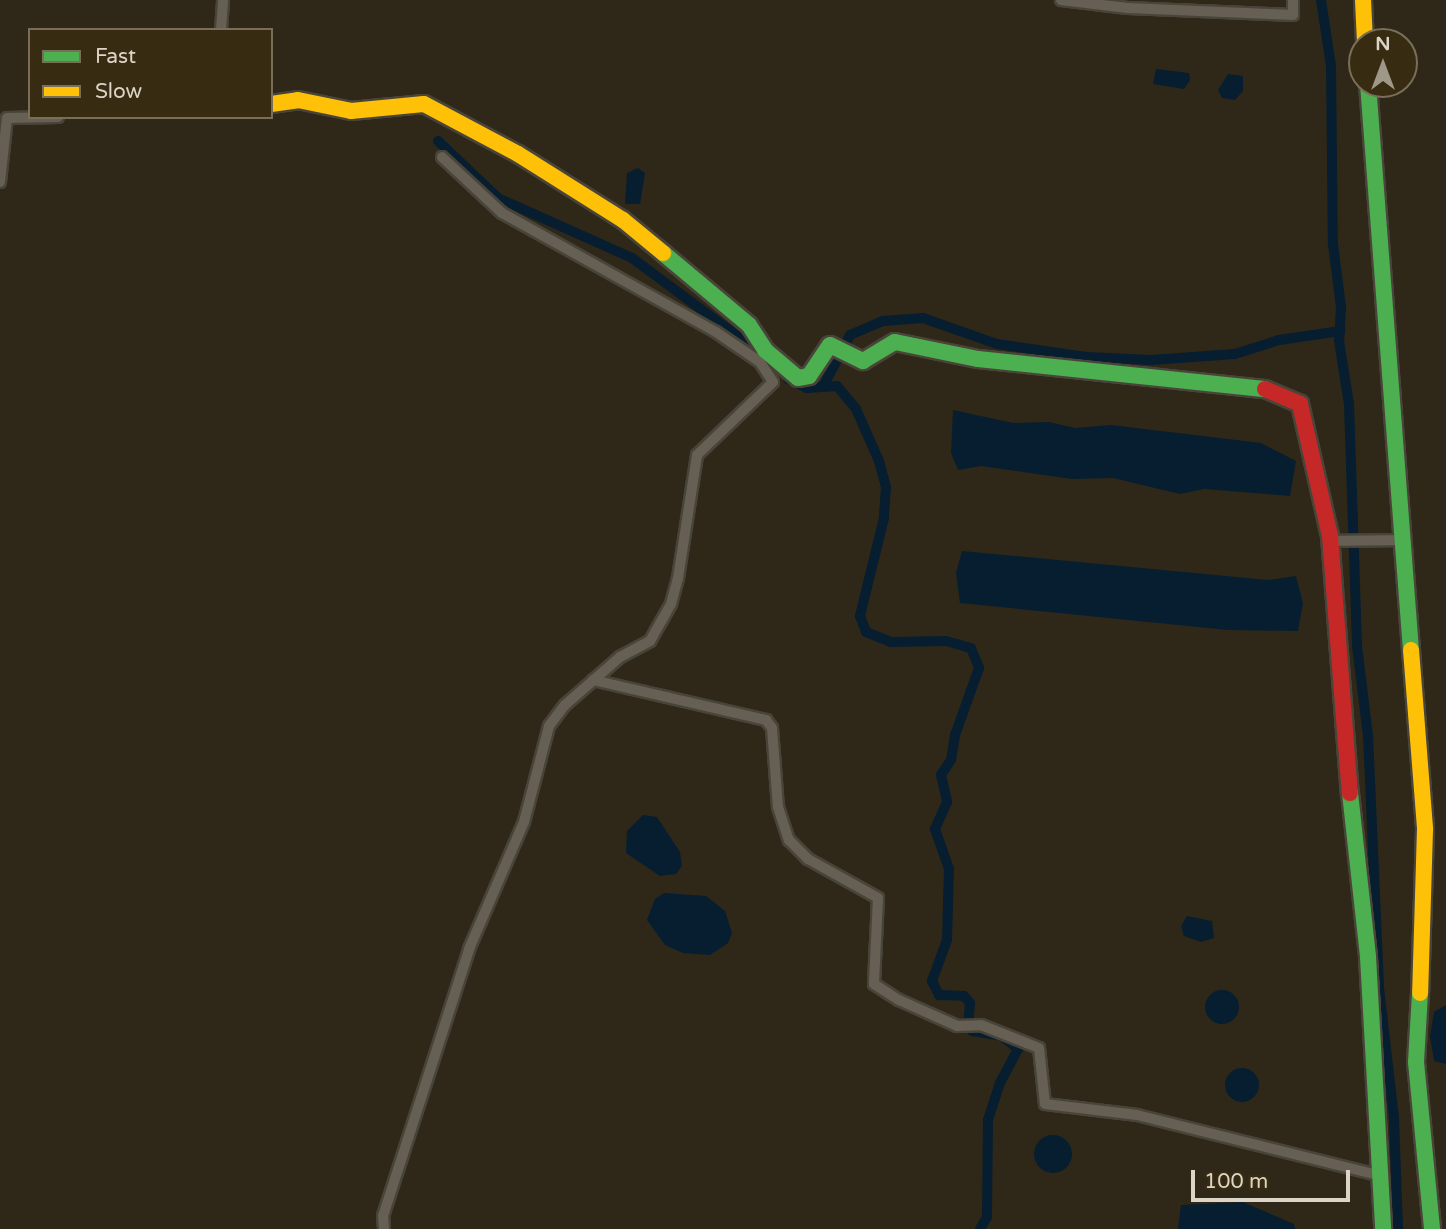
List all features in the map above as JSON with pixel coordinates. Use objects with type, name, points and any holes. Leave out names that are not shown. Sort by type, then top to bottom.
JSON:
[{"type":"street","points":[[221,28],[223,0]]},
{"type":"street","points":[[1061,0],[1137,9],[1293,15],[1293,0]]},
{"type":"street","points":[[1363,0],[1364,28]]},
{"type":"street","points":[[1369,98],[1425,829],[1426,902],[1416,1062],[1432,1229]]},
{"type":"street","points":[[273,104],[298,100],[351,111],[424,104],[518,154],[623,220],[749,325],[765,350],[798,378],[809,376],[830,345],[838,345],[863,361],[895,342],[978,359],[1228,382],[1279,392],[1304,411],[1333,541],[1353,836],[1368,957],[1377,1175],[1383,1229]]},
{"type":"street","points":[[0,182],[7,118],[28,118]]},
{"type":"street","points":[[383,1229],[383,1216],[469,948],[524,822],[549,726],[593,680],[650,641],[671,604],[678,578],[697,455],[769,391],[773,378],[760,362],[716,332],[502,213],[442,157]]},
{"type":"street","points":[[1333,541],[1401,540]]},
{"type":"street","points":[[593,680],[766,720],[772,728],[776,794],[789,840],[808,859],[878,898],[874,984],[899,1000],[957,1026],[982,1025],[1039,1048],[1045,1104],[1137,1115],[1377,1175]]},
{"type":"water","points":[[1156,69],[1189,73],[1190,80],[1184,89],[1153,84]]},
{"type":"water","points":[[1228,74],[1243,76],[1243,91],[1235,100],[1222,98],[1218,90]]},
{"type":"water","points":[[638,168],[645,173],[640,204],[625,204],[627,173]]},
{"type":"water","points":[[953,410],[1013,423],[1049,422],[1075,428],[1111,425],[1261,443],[1296,461],[1290,496],[1204,489],[1180,494],[1113,478],[1072,479],[981,466],[958,470],[951,453]]},
{"type":"water","points":[[962,551],[1268,580],[1296,576],[1303,603],[1298,631],[1228,630],[960,603],[956,573]]},
{"type":"water","points":[[643,815],[657,817],[680,852],[682,866],[676,874],[660,876],[626,853],[627,831]]},
{"type":"water","points":[[664,893],[706,896],[725,911],[732,933],[728,943],[710,955],[683,953],[665,945],[647,920],[655,899]]},
{"type":"water","points":[[1187,916],[1212,921],[1214,938],[1201,942],[1184,936],[1181,926]]},
{"type":"water","points":[[1222,990],[1234,995],[1239,1007],[1234,1019],[1222,1024],[1210,1019],[1205,1007],[1210,995]]},
{"type":"water","points":[[1446,1005],[1446,1064],[1434,1061],[1430,1036],[1434,1012]]},
{"type":"water","points":[[1242,1068],[1254,1073],[1259,1085],[1254,1097],[1242,1102],[1230,1097],[1225,1085],[1230,1073]]},
{"type":"water","points":[[1053,1135],[1067,1140],[1072,1154],[1067,1168],[1053,1173],[1039,1168],[1034,1154],[1039,1140]]},
{"type":"water","points":[[1243,1202],[1294,1224],[1295,1229],[1178,1229],[1181,1205]]},
{"type":"waterway","points":[[1321,0],[1331,66],[1333,244],[1341,307],[1339,341],[1349,404],[1357,646],[1368,735],[1379,988],[1394,1118],[1398,1229]]},
{"type":"waterway","points":[[438,141],[498,198],[632,258],[764,356]]},
{"type":"waterway","points":[[824,385],[850,335],[883,321],[923,318],[997,344],[1086,357],[1151,360],[1235,354],[1279,340],[1340,331]]},
{"type":"waterway","points":[[788,379],[807,388],[837,386],[856,409],[879,461],[886,487],[884,518],[860,616],[866,632],[891,642],[946,641],[971,648],[979,668],[955,735],[951,760],[941,775],[947,802],[935,829],[949,869],[947,940],[932,981],[939,995],[964,996],[970,1003],[968,1025]]},
{"type":"waterway","points":[[972,1031],[1002,1036],[1018,1049],[1000,1083],[988,1120],[987,1217],[980,1229]]},
{"type":"traffic: fast","points":[[1369,98],[1411,650]]},
{"type":"traffic: fast","points":[[663,253],[749,325],[765,350],[798,378],[809,376],[830,345],[863,361],[895,342],[978,359],[1265,389]]},
{"type":"traffic: fast","points":[[1350,793],[1368,957],[1383,1229]]},
{"type":"traffic: fast","points":[[1420,993],[1416,1062],[1432,1229]]},
{"type":"traffic: slow","points":[[1363,0],[1364,28]]},
{"type":"traffic: slow","points":[[273,104],[298,100],[351,111],[424,104],[518,154],[623,220],[663,253]]},
{"type":"traffic: slow","points":[[1411,650],[1425,829],[1420,993]]},
{"type":"traffic: jam","points":[[1265,389],[1300,404],[1330,536],[1350,793]]}]
